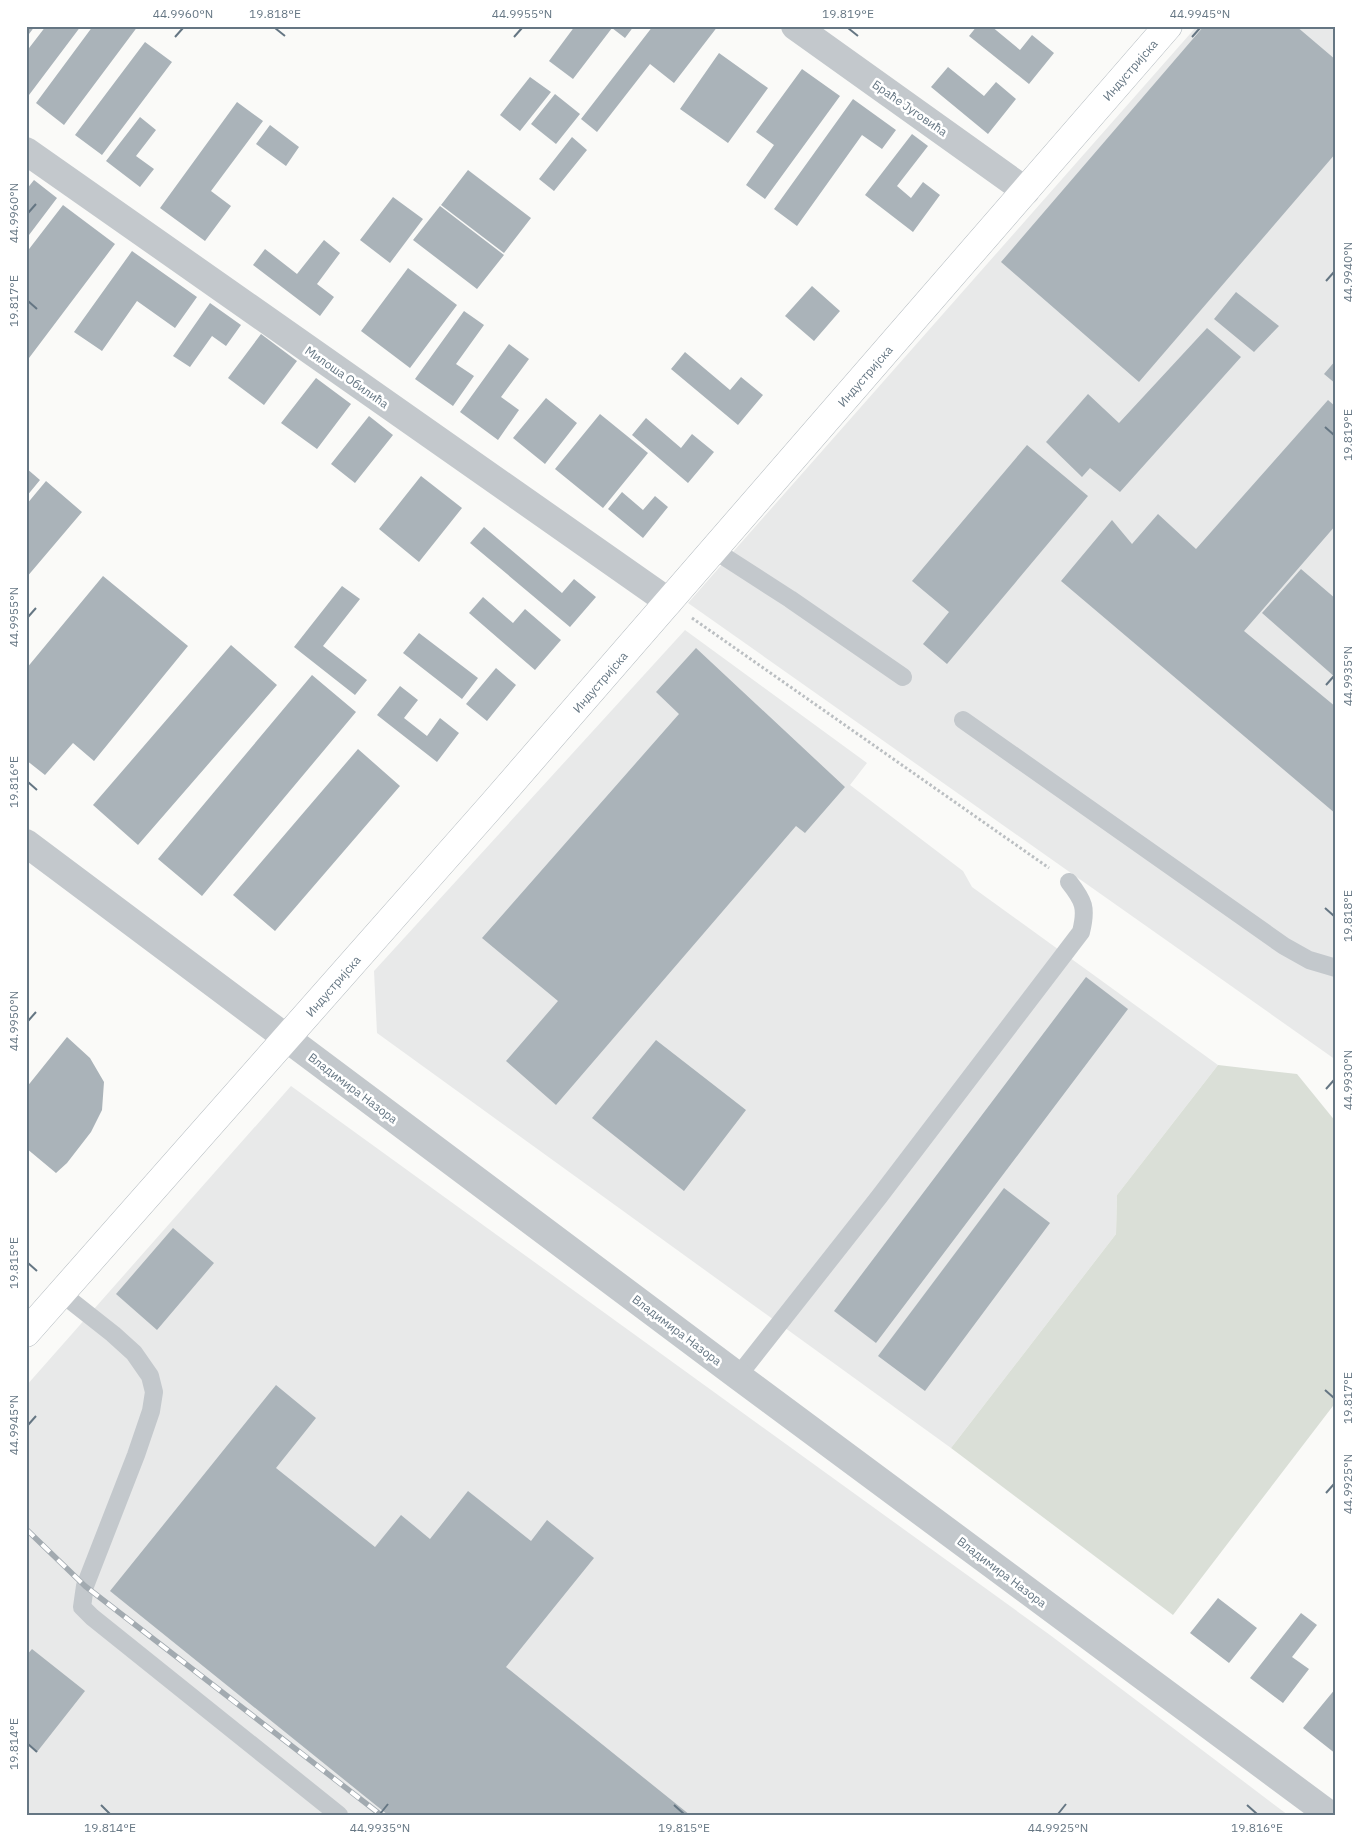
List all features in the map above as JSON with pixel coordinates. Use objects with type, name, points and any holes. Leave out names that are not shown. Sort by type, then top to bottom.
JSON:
[{"type":"main road","name":"Индустријска","points":[[26,1333],[669,602],[1168,26]]},
{"type":"street","name":"Браће Југовића","points":[[795,26],[1026,191]]},
{"type":"street","name":"Милоша Обилића","points":[[26,151],[669,602]]},
{"type":"street","name":"Владимира Назора","points":[[26,843],[738,1376],[1330,1815]]},
{"type":"lane","points":[[714,550],[790,599],[903,677]]},
{"type":"lane","points":[[963,720],[1284,946],[1309,960],[1336,968]]},
{"type":"lane","points":[[738,1376],[879,1197],[1081,932],[1085,917],[1082,898],[1069,882]]},
{"type":"lane","points":[[61,1294],[113,1334],[134,1353],[150,1376],[154,1392],[151,1412],[136,1455],[85,1586],[82,1607],[100,1624],[339,1815]]},
{"type":"path","points":[[669,602],[1069,882]]},
{"type":"shaded area","points":[[1197,26],[1336,26],[1336,1060],[688,603]]},
{"type":"shaded area","points":[[685,630],[867,763],[850,785],[963,871],[972,887],[1218,1065],[1117,1195],[1116,1234],[951,1448],[377,1033],[374,971]]},
{"type":"shaded area","points":[[1218,1065],[1297,1074],[1336,1122],[1336,1402],[1173,1615],[951,1448],[1116,1234],[1117,1195]]},
{"type":"shaded area","points":[[291,1086],[1050,1635],[1288,1815],[26,1815],[26,1386]]},
{"type":"building","points":[[26,26],[35,26],[26,38]]},
{"type":"building","points":[[46,26],[81,26],[26,99],[26,52]]},
{"type":"building","points":[[93,26],[138,26],[64,125],[36,103]]},
{"type":"building","points":[[575,26],[634,26],[625,38],[612,28],[573,79],[549,61]]},
{"type":"building","points":[[653,26],[718,26],[674,83],[650,64],[597,132],[581,119]]},
{"type":"building","points":[[977,26],[991,26],[1020,50],[1032,35],[1054,53],[1029,84],[969,36]]},
{"type":"building","points":[[1204,26],[1296,26],[1336,60],[1336,153],[1139,382],[1001,262]]},
{"type":"building","points":[[145,42],[172,62],[102,155],[75,135]]},
{"type":"building","points":[[719,53],[768,88],[728,143],[680,109]]},
{"type":"building","points":[[948,67],[984,96],[996,82],[1016,99],[988,134],[931,87]]},
{"type":"building","points":[[802,69],[840,96],[765,199],[746,185],[774,145],[756,132]]},
{"type":"building","points":[[530,77],[551,92],[520,131],[500,115]]},
{"type":"building","points":[[555,94],[580,114],[556,144],[531,124]]},
{"type":"building","points":[[853,99],[896,130],[882,149],[862,135],[797,226],[774,209]]},
{"type":"building","points":[[237,102],[263,121],[211,191],[231,206],[205,241],[160,208]]},
{"type":"building","points":[[140,117],[156,130],[136,156],[154,169],[140,187],[106,161]]},
{"type":"building","points":[[270,125],[299,147],[286,166],[256,144]]},
{"type":"building","points":[[912,134],[928,146],[897,186],[911,198],[923,182],[940,195],[913,232],[865,195]]},
{"type":"building","points":[[572,137],[587,150],[554,191],[539,179]]},
{"type":"building","points":[[468,170],[531,218],[504,253],[441,205]]},
{"type":"building","points":[[34,180],[57,198],[26,239],[26,190]]},
{"type":"building","points":[[393,197],[423,219],[390,263],[360,240]]},
{"type":"building","points":[[63,205],[115,244],[26,362],[26,253]]},
{"type":"building","points":[[440,206],[504,255],[477,289],[413,240]]},
{"type":"building","points":[[324,240],[340,253],[317,284],[334,297],[320,316],[253,265],[265,249],[297,274]]},
{"type":"building","points":[[132,251],[197,297],[175,328],[137,301],[102,351],[74,332]]},
{"type":"building","points":[[408,268],[457,305],[410,368],[361,331]]},
{"type":"building","points":[[812,286],[840,311],[814,341],[785,316]]},
{"type":"building","points":[[1236,292],[1279,326],[1254,352],[1214,319]]},
{"type":"building","points":[[210,303],[241,325],[226,346],[212,336],[190,367],[173,356]]},
{"type":"building","points":[[464,311],[484,325],[456,364],[474,376],[453,406],[415,379]]},
{"type":"building","points":[[1207,328],[1241,357],[1120,492],[1090,468],[1082,477],[1046,442],[1088,394],[1119,423]]},
{"type":"building","points":[[261,334],[297,361],[264,405],[228,378]]},
{"type":"building","points":[[509,344],[529,359],[501,397],[519,410],[498,440],[460,412]]},
{"type":"building","points":[[685,352],[730,390],[741,377],[763,395],[738,425],[671,369]]},
{"type":"building","points":[[1336,360],[1336,384],[1324,374]]},
{"type":"building","points":[[316,378],[351,404],[317,449],[281,423]]},
{"type":"building","points":[[546,398],[577,423],[545,464],[513,438]]},
{"type":"building","points":[[1328,400],[1336,407],[1336,525],[1244,631],[1336,707],[1336,814],[1061,581],[1112,520],[1132,544],[1158,514],[1196,549]]},
{"type":"building","points":[[600,414],[648,453],[603,508],[555,469]]},
{"type":"building","points":[[369,416],[393,435],[355,483],[331,464]]},
{"type":"building","points":[[646,418],[681,448],[692,434],[714,452],[688,483],[632,435]]},
{"type":"building","points":[[1027,445],[1088,496],[947,664],[923,644],[949,612],[912,581]]},
{"type":"building","points":[[26,468],[40,480],[26,497]]},
{"type":"building","points":[[421,476],[462,508],[419,562],[379,529]]},
{"type":"building","points":[[46,481],[82,512],[26,578],[26,505]]},
{"type":"building","points":[[622,492],[643,510],[655,496],[668,507],[643,538],[608,509]]},
{"type":"building","points":[[484,527],[562,593],[574,579],[596,597],[570,627],[470,543]]},
{"type":"building","points":[[1301,569],[1336,599],[1336,678],[1262,613]]},
{"type":"building","points":[[103,576],[188,646],[94,761],[73,743],[45,775],[26,760],[26,669]]},
{"type":"building","points":[[342,586],[360,599],[323,646],[367,680],[355,695],[294,647]]},
{"type":"building","points":[[483,597],[513,623],[525,609],[561,640],[535,670],[469,613]]},
{"type":"building","points":[[419,633],[478,678],[462,699],[403,653]]},
{"type":"building","points":[[231,645],[277,685],[138,845],[93,805]]},
{"type":"building","points":[[696,648],[845,787],[805,833],[796,826],[556,1105],[506,1061],[558,1001],[482,938],[679,714],[656,692]]},
{"type":"building","points":[[496,668],[516,685],[487,721],[466,704]]},
{"type":"building","points":[[312,675],[356,712],[202,896],[158,859]]},
{"type":"building","points":[[400,686],[418,700],[404,718],[427,736],[440,718],[459,733],[437,762],[377,715]]},
{"type":"building","points":[[358,749],[400,786],[275,931],[233,895]]},
{"type":"building","points":[[1086,977],[1128,1009],[876,1343],[834,1311]]},
{"type":"building","points":[[67,1037],[90,1058],[104,1082],[102,1110],[91,1132],[67,1163],[56,1173],[26,1148],[26,1088]]},
{"type":"building","points":[[656,1040],[746,1110],[684,1191],[592,1118]]},
{"type":"building","points":[[1004,1188],[1050,1223],[925,1391],[878,1356]]},
{"type":"building","points":[[173,1228],[214,1263],[157,1330],[116,1294]]},
{"type":"building","points":[[276,1385],[316,1418],[276,1468],[375,1547],[401,1515],[430,1539],[468,1491],[531,1541],[547,1520],[594,1558],[506,1667],[690,1815],[388,1815],[110,1591]]},
{"type":"building","points":[[1218,1598],[1257,1628],[1229,1663],[1190,1633]]},
{"type":"building","points":[[1301,1613],[1317,1625],[1292,1657],[1309,1669],[1283,1703],[1250,1678]]},
{"type":"building","points":[[32,1649],[85,1691],[37,1752],[26,1743],[26,1656]]},
{"type":"building","points":[[1336,1688],[1336,1754],[1303,1728]]},
{"type":"railway","points":[[26,1529],[85,1586],[381,1815]]}]
